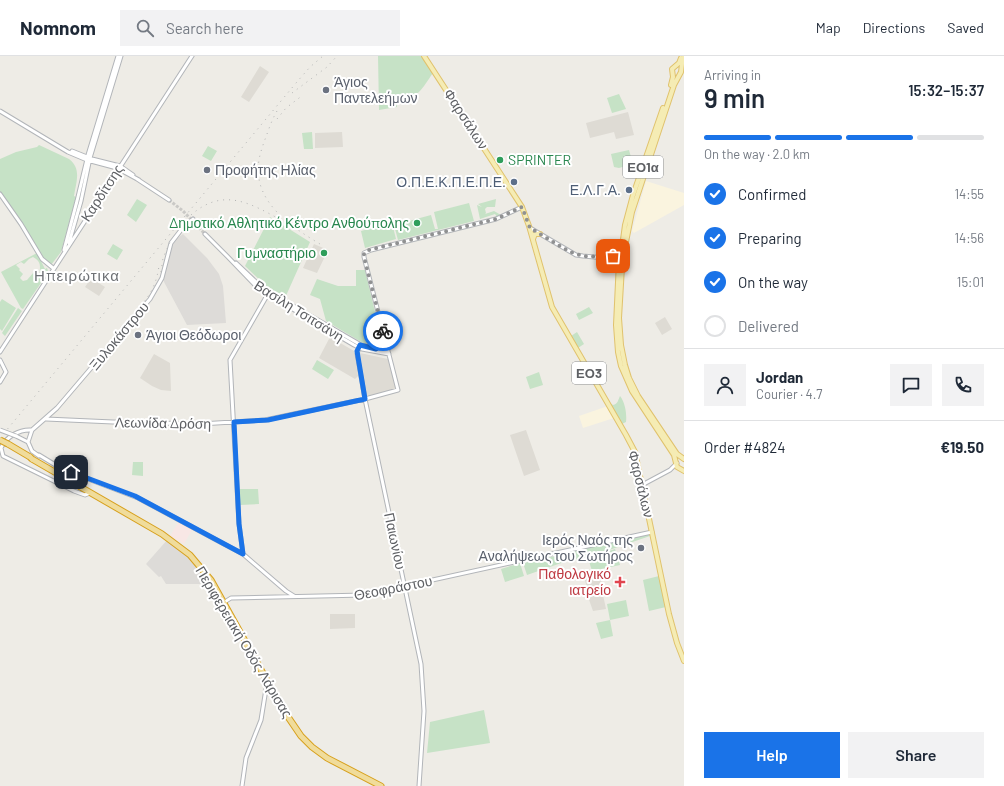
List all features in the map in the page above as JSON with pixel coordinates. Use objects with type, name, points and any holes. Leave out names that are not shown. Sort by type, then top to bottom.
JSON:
[{"type":"highway","name":"Περιφερειακή Οδός Λάρισας","points":[[0,440],[158,532],[196,560],[224,603],[294,726],[312,746],[334,763],[381,786]]},
{"type":"main road","name":"Φαρσάλων","points":[[426,56],[522,207],[530,228],[552,307],[635,454],[669,614],[684,661]]},
{"type":"main road","name":"ΕΟ1α","points":[[682,470],[677,463],[673,452],[635,398],[621,366],[618,352],[616,324],[616,285],[618,252],[622,245],[633,195],[673,81],[672,69],[683,57]]},
{"type":"main road","name":"ΕΟ1α","points":[[683,57],[682,69],[674,85],[635,200],[625,245],[627,257],[622,267],[619,315],[622,352],[629,378],[677,454],[684,459]]},
{"type":"main road","points":[[676,65],[682,69]]},
{"type":"main road","points":[[673,74],[679,75]]},
{"type":"main road","points":[[533,239],[535,234],[540,234]]},
{"type":"main road","points":[[618,252],[626,252]]},
{"type":"main road","points":[[618,260],[624,262]]},
{"type":"main road","name":"ΕΟ1α","points":[[677,463],[679,460],[684,459]]},
{"type":"street","points":[[63,254],[88,159],[119,56]]},
{"type":"street","name":"Καρδίτσης","points":[[0,352],[192,56]]},
{"type":"street","points":[[0,111],[65,149],[88,159],[119,167],[169,200]]},
{"type":"street","points":[[68,246],[81,201],[88,159]]},
{"type":"street","points":[[0,194],[42,259],[54,268]]},
{"type":"street","points":[[388,352],[364,253],[496,219],[522,207]]},
{"type":"street","name":"Ξυλοκάστρου","points":[[32,430],[57,408],[150,299],[162,278],[172,243],[181,230],[192,219]]},
{"type":"street","points":[[530,228],[576,255],[606,257],[618,260]]},
{"type":"street","name":"Βασίλη Τσιτσάνη","points":[[205,234],[254,284],[359,346],[388,352]]},
{"type":"street","points":[[606,257],[618,252]]},
{"type":"street","points":[[243,554],[239,524],[230,359],[268,293]]},
{"type":"street","name":"Καρδίτσης","points":[[0,348],[14,330]]},
{"type":"street","points":[[376,349],[385,340]]},
{"type":"street","name":"Βασίλη Τσιτσάνη","points":[[359,346],[388,352]]},
{"type":"street","name":"Παιωνίου","points":[[359,346],[357,354],[365,399],[421,661],[424,722],[419,786]]},
{"type":"street","name":"Λεωνίδα Δρόση","points":[[46,419],[201,424],[268,420],[365,399],[398,390],[388,352]]},
{"type":"street","points":[[0,382],[6,372],[1,363]]},
{"type":"street","points":[[0,430],[28,442],[33,452],[60,468],[135,496],[243,554],[286,591],[295,596]]},
{"type":"street","points":[[28,442],[32,430],[24,430],[14,434],[4,443],[1,450],[4,457],[82,494],[85,495],[90,493]]},
{"type":"street","points":[[22,439],[30,436]]},
{"type":"street","points":[[28,468],[33,452]]},
{"type":"street","points":[[642,485],[670,470],[677,463]]},
{"type":"street","points":[[670,470],[682,470]]},
{"type":"street","name":"Θεοφράστου","points":[[224,603],[231,598],[359,596],[652,532]]},
{"type":"street","points":[[242,786],[246,758],[261,720],[266,688],[269,684]]},
{"type":"shaded area","points":[[260,66],[269,72],[249,102],[241,97]]},
{"type":"shaded area","points":[[628,112],[634,135],[616,139],[614,132],[590,138],[586,123]]},
{"type":"shaded area","points":[[342,132],[343,147],[315,148],[315,133]]},
{"type":"shaded area","points":[[646,181],[684,193],[684,205],[634,233],[632,231]]},
{"type":"shaded area","points":[[183,234],[207,258],[219,274],[223,286],[226,323],[187,325],[163,280],[173,244],[176,239]]},
{"type":"shaded area","points":[[314,244],[328,250],[317,273],[303,268]]},
{"type":"shaded area","points":[[91,278],[105,287],[99,296],[85,287]]},
{"type":"shaded area","points":[[665,317],[672,329],[662,335],[655,323]]},
{"type":"shaded area","points":[[330,337],[354,351],[358,376],[355,379],[319,358]]},
{"type":"shaded area","points":[[360,353],[388,359],[396,389],[370,396],[366,395]]},
{"type":"shaded area","points":[[154,354],[170,363],[171,391],[161,390],[140,378]]},
{"type":"shaded area","points":[[608,406],[614,418],[583,428],[579,416]]},
{"type":"shaded area","points":[[526,430],[540,470],[524,476],[510,435]]},
{"type":"shaded area","points":[[179,521],[193,528],[184,544],[170,536]]},
{"type":"shaded area","points":[[168,539],[185,552],[210,582],[206,584],[166,584],[161,576],[159,577],[146,564]]},
{"type":"shaded area","points":[[599,573],[603,587],[588,591],[584,577]]},
{"type":"shaded area","points":[[602,590],[606,609],[593,611],[587,594]]},
{"type":"shaded area","points":[[330,614],[355,614],[355,628],[330,629]]},
{"type":"green space","points":[[378,56],[423,56],[433,73],[415,96],[410,99],[397,101],[397,107],[379,110]]},
{"type":"green space","points":[[619,94],[626,109],[612,113],[607,98]]},
{"type":"green space","points":[[312,132],[313,149],[304,149],[302,133]]},
{"type":"green space","points":[[39,145],[69,159],[76,167],[77,171],[74,196],[76,197],[61,252],[51,265],[44,260],[0,192],[0,159],[16,152],[37,147]]},
{"type":"green space","points":[[208,146],[217,151],[211,161],[202,156]]},
{"type":"green space","points":[[629,150],[633,164],[619,168],[614,167],[611,154]]},
{"type":"green space","points":[[137,199],[147,205],[136,222],[127,215]]},
{"type":"green space","points":[[496,199],[495,207],[487,207],[485,209],[485,214],[494,211],[501,215],[497,217],[495,214],[480,219],[477,205],[482,207],[478,204]]},
{"type":"green space","name":"Δημοτικό Αθλητικό Κέντρο Ανθούπολης","points":[[469,203],[474,221],[398,240],[394,225],[431,215],[435,229],[438,229],[434,212]]},
{"type":"green space","points":[[270,217],[310,242],[285,298],[267,287],[245,266]]},
{"type":"green space","points":[[392,223],[396,239],[365,248],[361,231]]},
{"type":"green space","points":[[113,244],[123,250],[117,260],[107,254]]},
{"type":"green space","points":[[37,253],[45,269],[47,268],[48,271],[46,273],[40,274],[40,265],[33,257],[24,264],[21,262],[16,265],[23,274],[20,278],[23,281],[27,280],[34,272],[40,277],[41,283],[23,309],[21,308],[1,272]]},
{"type":"green space","points":[[356,270],[365,270],[382,341],[378,346],[363,343],[326,321],[320,299],[310,295],[317,279],[338,286],[356,286]]},
{"type":"green space","points":[[2,299],[16,308],[2,331],[0,329],[0,302]]},
{"type":"green space","points":[[589,307],[593,313],[579,320],[576,314]]},
{"type":"green space","points":[[18,308],[22,311],[5,336],[2,333]]},
{"type":"green space","points":[[577,332],[584,344],[578,348],[571,336]]},
{"type":"green space","points":[[317,360],[334,370],[328,379],[312,369]]},
{"type":"green space","points":[[539,372],[543,385],[530,389],[526,377]]},
{"type":"green space","points":[[620,396],[626,415],[626,422],[622,424],[610,403],[613,405],[616,404]]},
{"type":"green space","points":[[133,462],[143,462],[143,476],[132,475]]},
{"type":"green space","points":[[239,489],[258,489],[259,504],[240,505]]},
{"type":"green space","points":[[650,533],[650,536],[577,561],[573,550]]},
{"type":"green space","points":[[615,549],[620,565],[592,571],[588,558]]},
{"type":"green space","points":[[565,554],[567,561],[527,575],[523,563]]},
{"type":"green space","points":[[520,563],[524,576],[505,582],[501,569]]},
{"type":"green space","points":[[659,576],[666,607],[649,611],[643,580]]},
{"type":"green space","points":[[626,600],[629,616],[610,620],[607,604]]},
{"type":"green space","points":[[610,620],[613,636],[601,639],[596,623]]},
{"type":"green space","points":[[484,710],[490,743],[427,753],[430,722]]},
{"type":"tunnel","points":[[169,200],[183,211],[205,234]]},
{"type":"railway","points":[[0,438],[296,83],[310,67],[323,56]]},
{"type":"railway","points":[[292,93],[327,67],[337,56]]},
{"type":"railway","points":[[277,119],[286,108],[303,95]]},
{"type":"railway","points":[[277,111],[263,144],[259,158],[258,175],[261,188],[267,200],[276,211],[297,229],[320,244]]},
{"type":"railway","points":[[191,215],[203,206],[225,200],[247,204],[281,220]]},
{"type":"railway","points":[[161,272],[163,258],[171,240]]},
{"type":"railway","points":[[129,320],[152,290],[159,266]]},
{"type":"way so far","points":[[383,331],[364,257],[364,253],[369,250],[496,219],[522,207],[530,228],[570,252],[583,256],[613,256]]},
{"type":"place","name":"Άγιος Παντελεήμων","points":[[326,90]]},
{"type":"place","name":"SPRINTER","points":[[500,160]]},
{"type":"place","name":"Προφήτης Ηλίας","points":[[207,170]]},
{"type":"place","name":"Ο.Π.Ε.Κ.Π.Ε.Π.Ε.","points":[[514,182]]},
{"type":"place","name":"Ε.Λ.Γ.Α.","points":[[629,190]]},
{"type":"place","name":"Δημοτικό Αθλητικό Κέντρο Ανθούπολης","points":[[417,223]]},
{"type":"place","name":"Γυμναστήριο","points":[[324,253]]},
{"type":"place","name":"Άγιοι Θεόδωροι","points":[[138,335]]},
{"type":"place","name":"Ιερός Ναός της Αναλήψεως του Σωτήρος","points":[[641,548]]},
{"type":"place","name":"Παθολογικό ιατρείο","points":[[620,582]]},
{"type":"district","name":"Ηπειρώτικα","points":[[77,276]]},
{"type":"route","points":[[71,472],[135,496],[243,554],[239,524],[234,422],[268,420],[365,399],[357,351],[360,345],[376,349],[379,348],[385,340],[383,331]]}]
